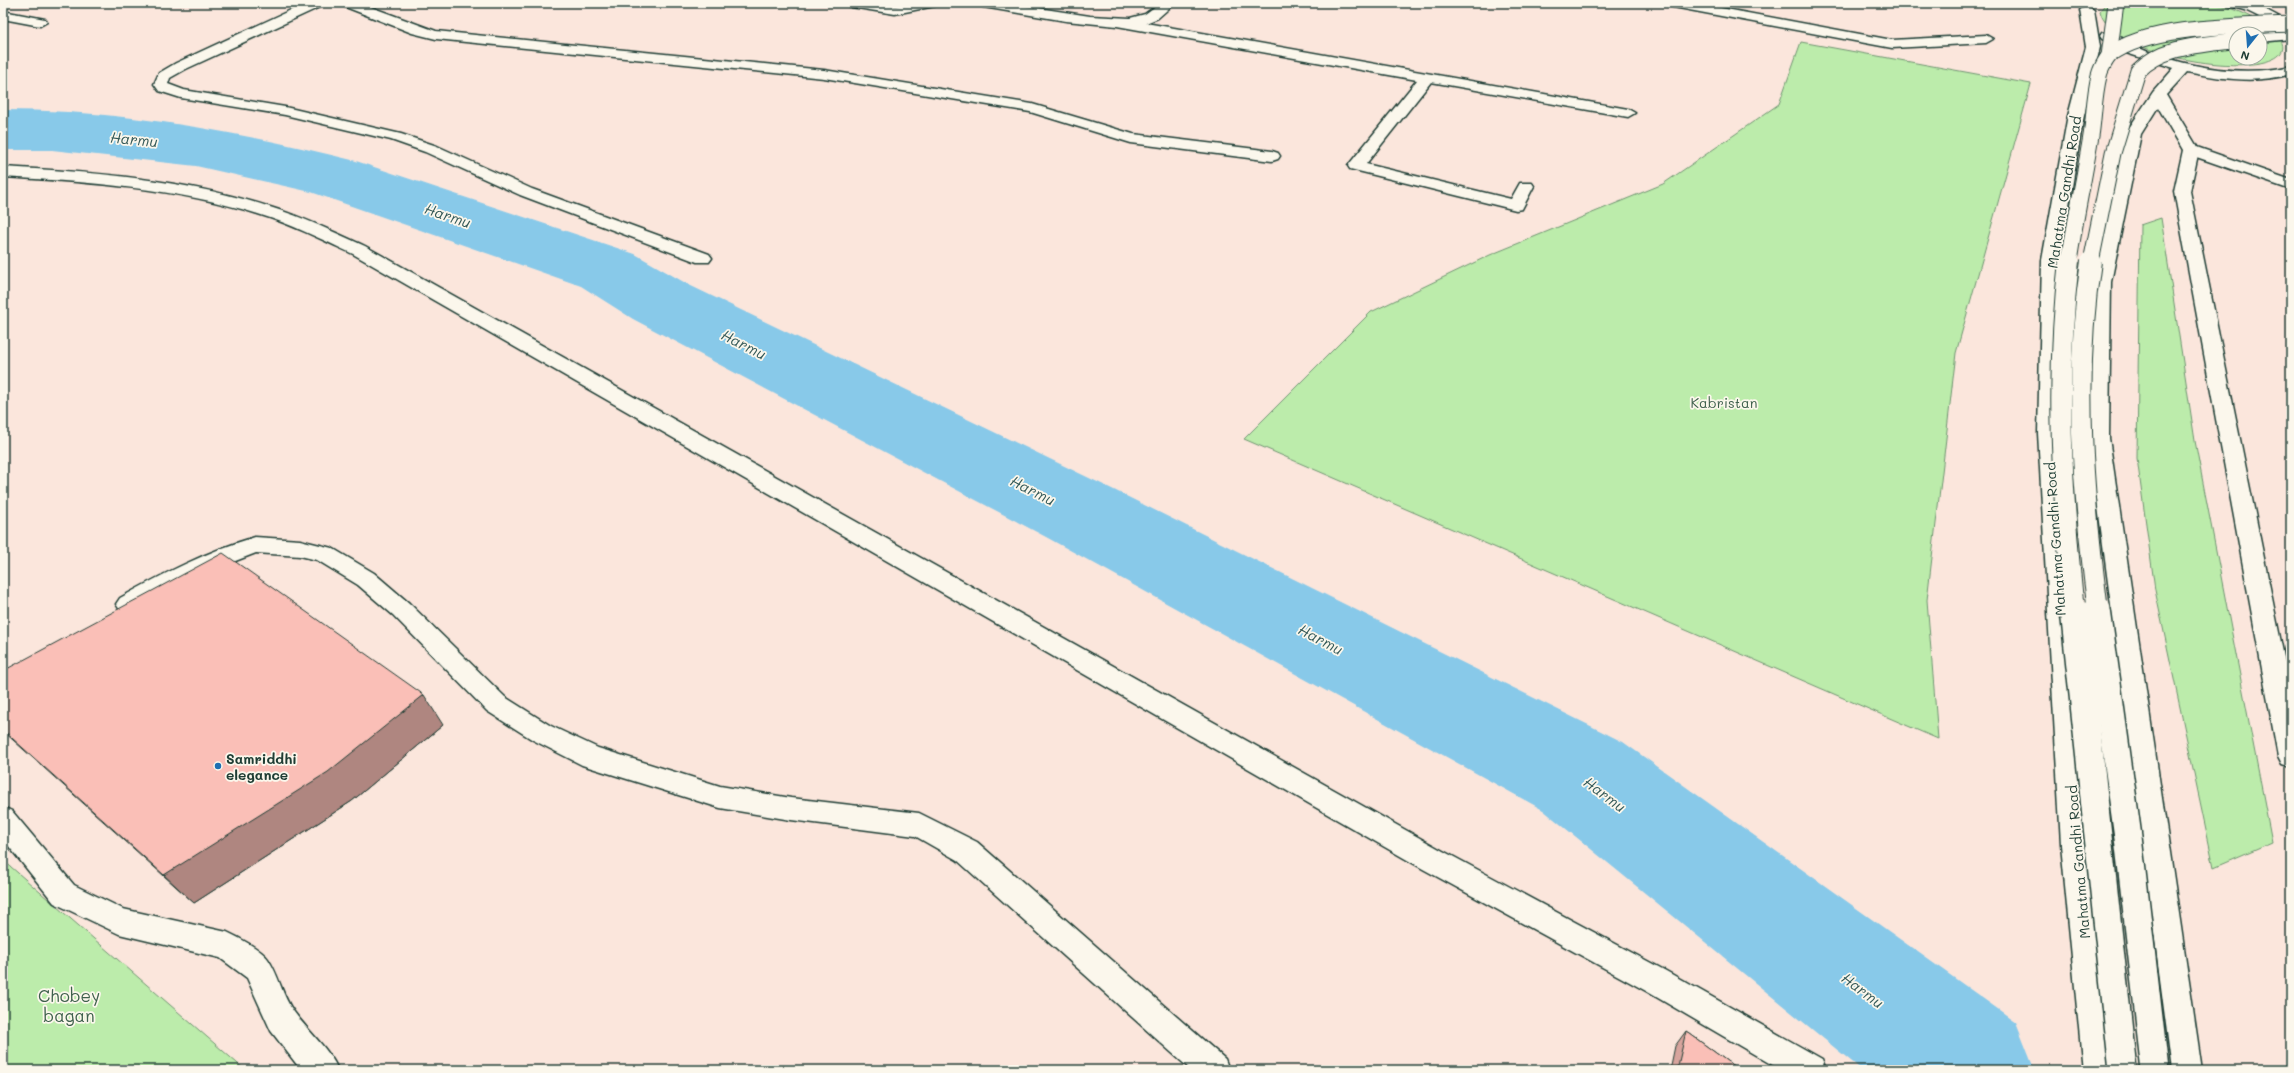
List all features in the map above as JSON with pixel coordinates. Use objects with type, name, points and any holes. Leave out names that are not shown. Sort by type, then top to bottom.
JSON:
[{"type":"street","points":[[317,3],[180,66],[164,76],[160,84],[164,88],[181,94],[285,111],[396,137],[432,149],[526,192],[703,258]]},
{"type":"street","points":[[348,3],[417,30],[436,35],[824,74],[882,82],[1032,108],[1132,138],[1272,156]]},
{"type":"street","points":[[851,3],[895,10],[930,3]]},
{"type":"street","points":[[983,3],[1120,23],[1628,113]]},
{"type":"street","points":[[1120,23],[1142,21],[1153,15],[1168,3]]},
{"type":"street","points":[[1673,3],[1892,44],[1986,39]]},
{"type":"street","points":[[2116,3],[2109,56],[2100,75],[2091,137],[2074,216],[2066,298],[2060,420],[2067,540],[2123,1070]]},
{"type":"street","points":[[2236,3],[2250,7],[2291,12]]},
{"type":"street","points":[[2088,7],[2097,30],[2132,50],[2183,66],[2237,75],[2283,74],[2291,70]]},
{"type":"street","name":"Mahatma Gandhi Road","points":[[2088,7],[2093,47],[2075,120],[2051,260],[2048,425],[2075,844],[2098,1070]]},
{"type":"street","points":[[2250,7],[2291,28]]},
{"type":"street","points":[[3,15],[40,22]]},
{"type":"street","points":[[2109,56],[2129,43],[2163,35],[2226,27],[2291,24]]},
{"type":"street","points":[[2268,37],[2291,35]]},
{"type":"street","points":[[2155,1070],[2136,887],[2095,591],[2084,456],[2081,382],[2091,253],[2119,127],[2137,72],[2148,61],[2162,55],[2181,49],[2228,41]]},
{"type":"street","points":[[2183,66],[2158,95],[2133,134],[2102,282],[2099,438],[2187,1070]]},
{"type":"street","points":[[1427,77],[1356,166],[1516,205],[1526,186]]},
{"type":"street","points":[[2158,95],[2191,150],[2291,185]]},
{"type":"street","points":[[2191,150],[2182,191],[2291,756]]},
{"type":"street","points":[[3,172],[144,184],[242,203],[299,222],[359,250],[1433,860],[1656,981],[1811,1070]]},
{"type":"street","points":[[111,614],[195,569],[217,559],[255,546],[300,548],[324,554],[366,579],[401,609],[496,704],[542,733],[591,757],[720,797],[791,809],[920,825],[967,851],[1214,1070]]},
{"type":"street","points":[[3,819],[64,894],[119,921],[227,946],[257,968],[282,1021],[313,1061],[323,1070]]},
{"type":"green space","points":[[2184,2],[2218,4],[2250,16],[2266,26],[2228,26],[2228,65],[2205,63],[2177,58],[2149,50],[2126,39],[2109,26],[2100,11],[2106,3]]},
{"type":"green space","points":[[2268,27],[2277,36],[2283,46],[2280,54],[2268,60]]},
{"type":"green space","name":"Kabristan","points":[[1801,42],[2031,84],[1956,353],[1927,600],[1938,739],[1244,439],[1371,312],[1490,255],[1663,184],[1779,104]]},
{"type":"green space","points":[[2161,218],[2195,441],[2272,842],[2214,867],[2155,590],[2137,458],[2140,225]]},
{"type":"green space","name":"Chobey bagan","points":[[3,860],[245,1070],[3,1070]]},
{"type":"building","name":"Samriddhi elegance","points":[[223,553],[424,695],[328,772],[164,875],[3,730],[3,671]]},
{"type":"building","points":[[1686,1031],[1739,1070],[1677,1070]]},
{"type":"waterway","name":"Harmu","points":[[3,130],[52,130],[196,146],[331,176],[608,270],[661,302],[1079,513],[1583,776],[1968,1070]]},
{"type":"place","name":"Samriddhi elegance","points":[[218,766]]}]
